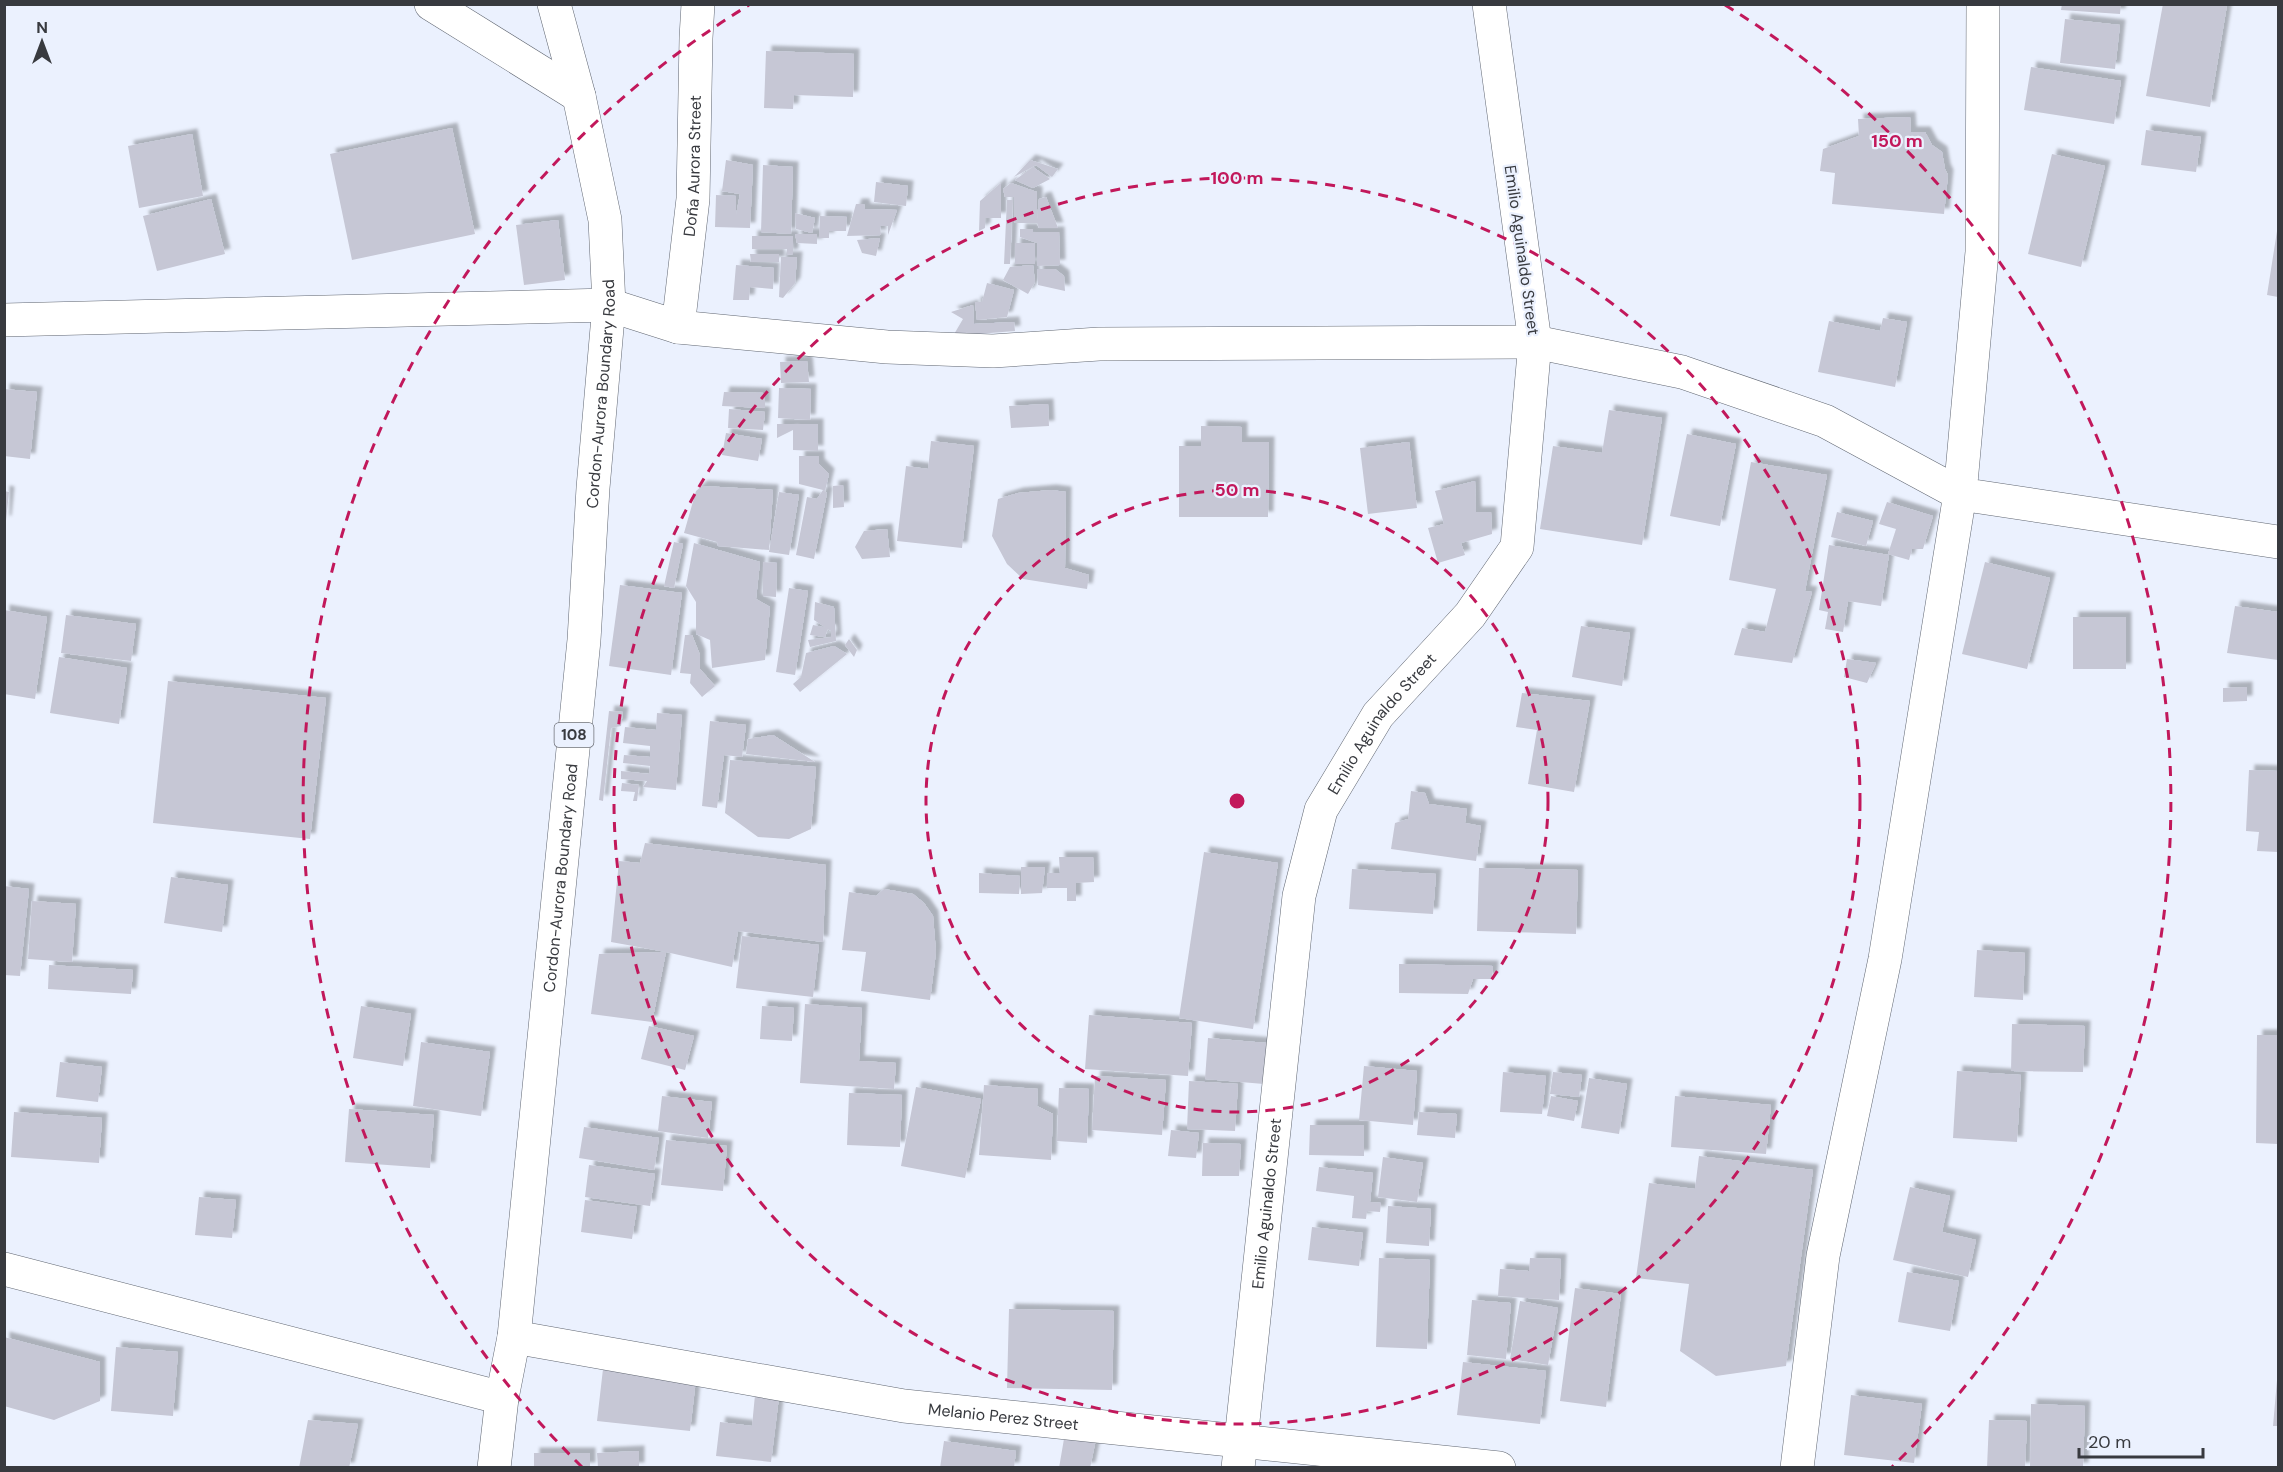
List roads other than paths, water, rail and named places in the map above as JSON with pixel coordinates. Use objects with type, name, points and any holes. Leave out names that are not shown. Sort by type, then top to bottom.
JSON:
[{"type":"street","points":[[431,4],[579,96]]},
{"type":"street","name":"Cordon-Aurora Boundary Road","points":[[494,1467],[502,1398],[514,1337],[584,640],[593,488],[609,305],[605,220],[579,96],[555,4]]},
{"type":"street","name":"Doña Aurora Street","points":[[678,327],[693,199],[698,4]]},
{"type":"street","name":"Emilio Aguinaldo Street","points":[[1240,1454],[1299,897],[1321,810],[1378,715],[1470,615],[1517,547],[1535,342],[1489,4]]},
{"type":"street","points":[[1797,1467],[1823,1256],[1885,959],[1960,494],[1982,252],[1983,4]]},
{"type":"street","points":[[4,320],[609,305],[678,327],[887,347],[993,351],[1099,344],[1535,342],[1682,372],[1826,421],[1960,494],[2278,542]]},
{"type":"street","points":[[4,1269],[502,1398]]},
{"type":"street","name":"Melanio Perez Street","points":[[514,1337],[904,1406],[1240,1454],[1499,1467]]}]
